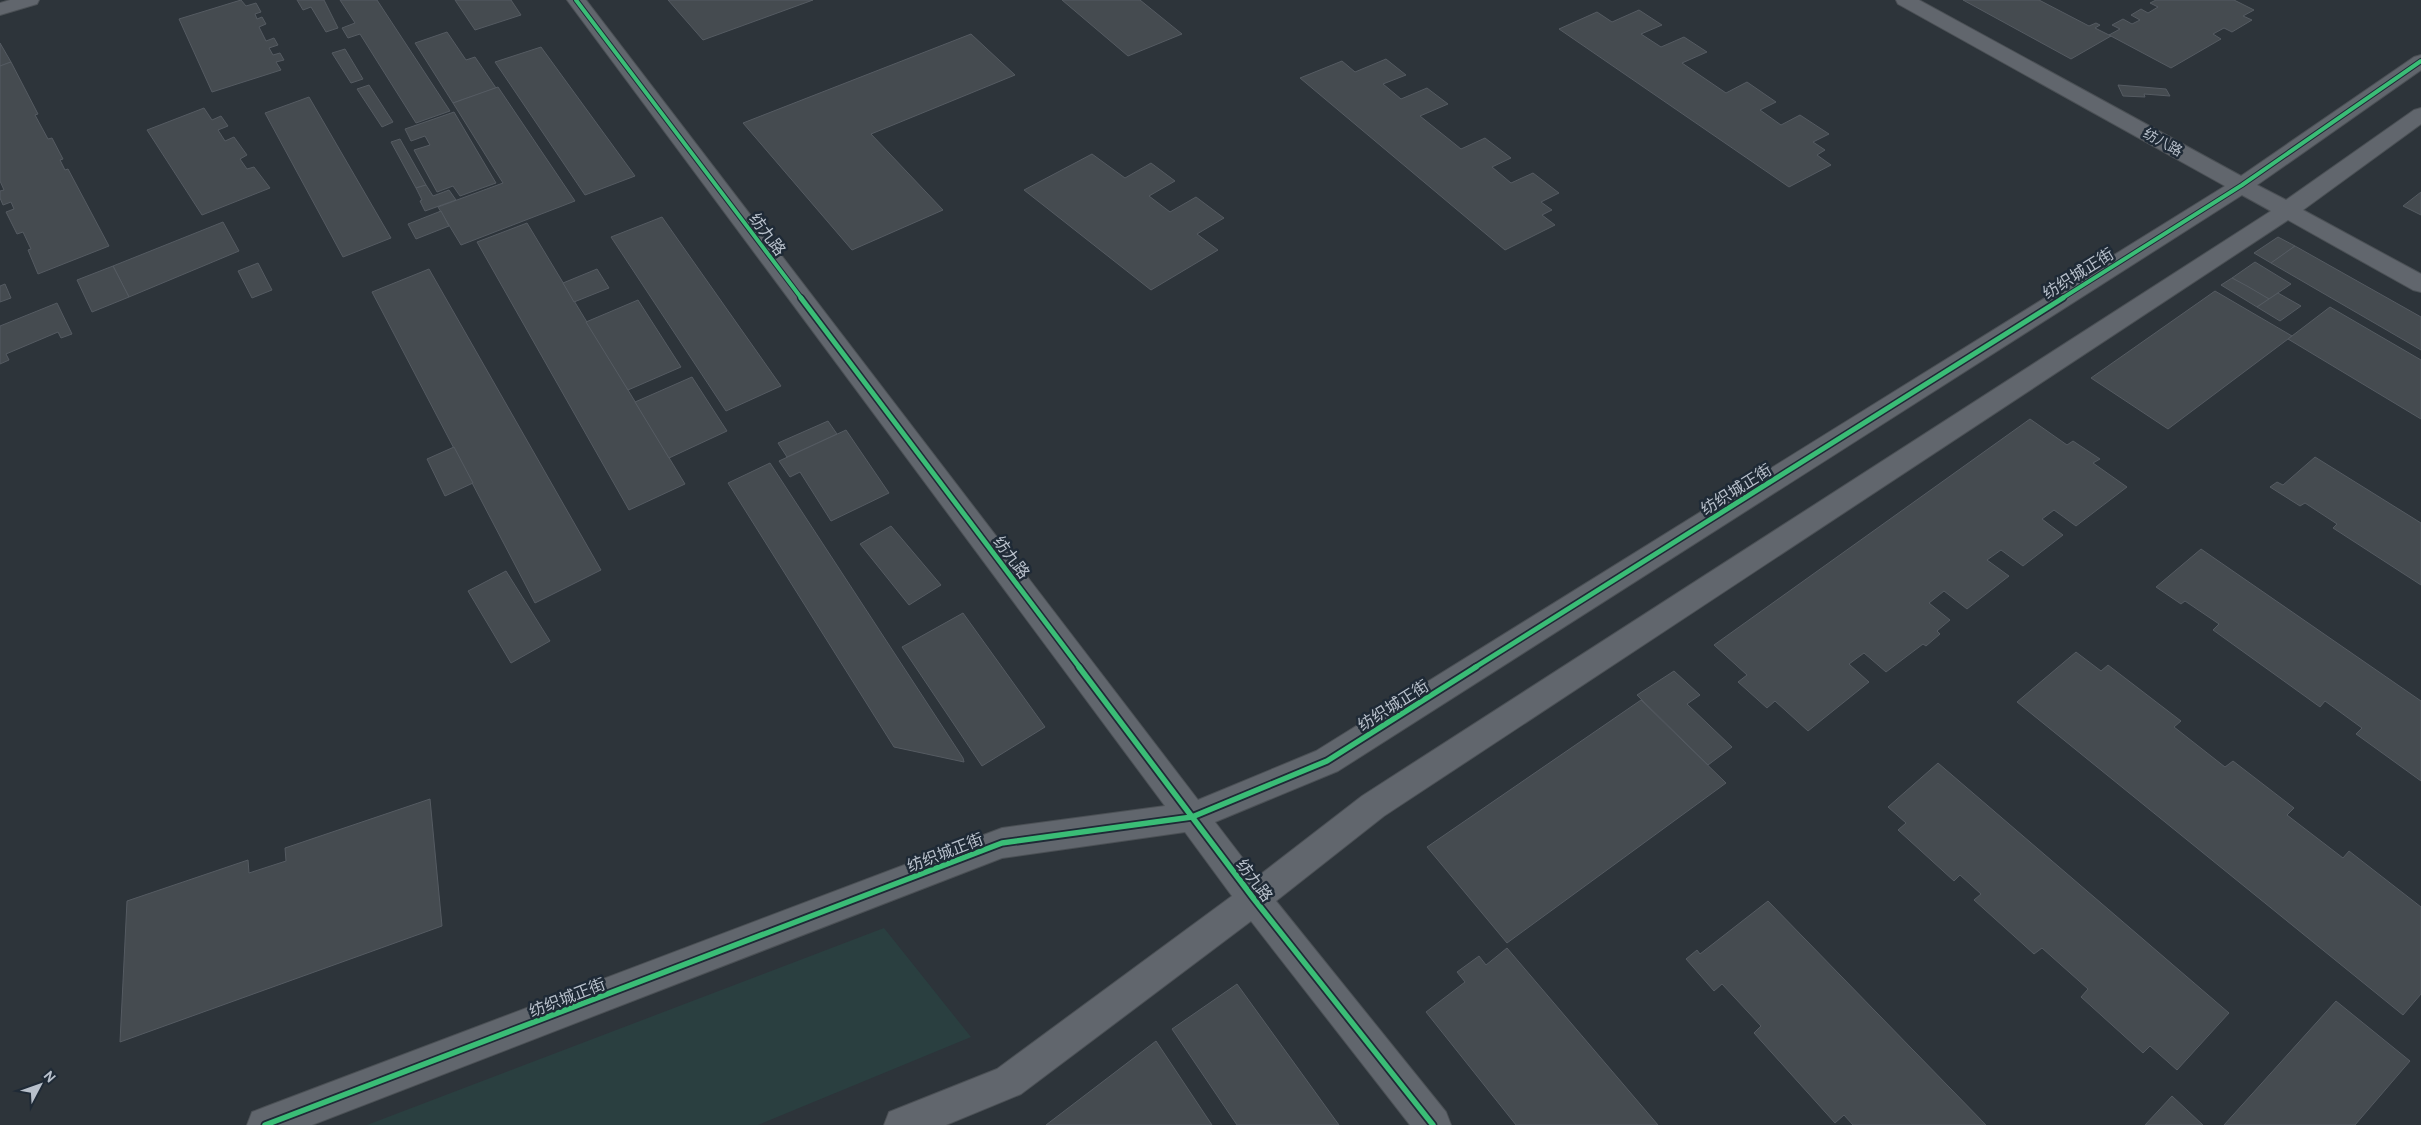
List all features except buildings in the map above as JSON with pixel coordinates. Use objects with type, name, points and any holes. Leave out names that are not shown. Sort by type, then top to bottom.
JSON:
[{"type":"street","points":[[0,9],[30,0]]},
{"type":"street","name":"纺九路","points":[[576,0],[1254,899],[1433,1125]]},
{"type":"street","name":"纺八路","points":[[1905,0],[2421,284]]},
{"type":"street","name":"纺织城正街","points":[[265,1125],[1002,843],[1192,817],[1327,761],[2242,185],[2421,61]]},
{"type":"street","points":[[902,1125],[1009,1082],[1254,899],[1373,806],[2288,210],[2421,114]]},
{"type":"green space","points":[[884,928],[971,1037],[758,1125],[367,1125]]},
{"type":"cycle path","points":[[576,0],[1254,899],[1433,1125]]},
{"type":"cycle path","points":[[265,1125],[1002,843],[1192,817],[1327,761],[2242,185],[2421,61]]}]
